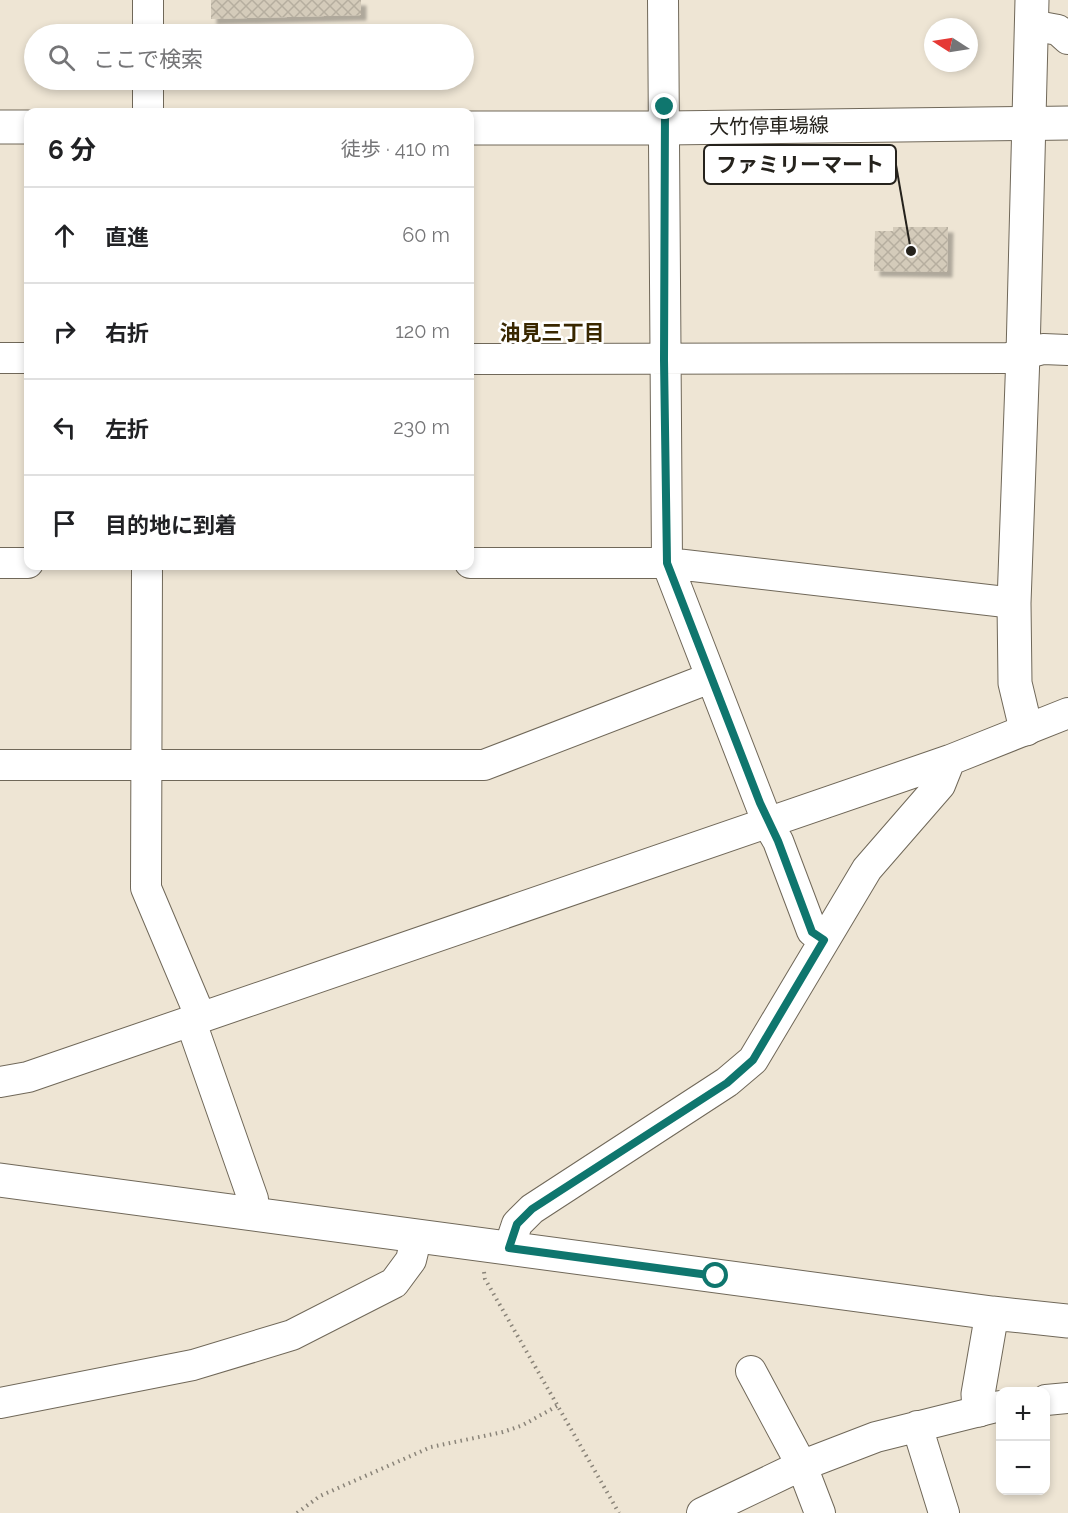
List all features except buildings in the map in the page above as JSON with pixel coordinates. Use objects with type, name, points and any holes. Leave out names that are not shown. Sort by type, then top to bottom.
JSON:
[{"type":"street","points":[[148,0],[148,24]]},
{"type":"street","points":[[663,0],[666,128],[664,360],[667,563],[710,678],[768,824],[778,841],[812,932],[824,940]]},
{"type":"street","points":[[1032,12],[1068,39]]},
{"type":"street","points":[[1026,729],[1015,682],[1014,603],[1032,12]]},
{"type":"street","points":[[148,90],[148,108]]},
{"type":"street","name":"大竹停車場線","points":[[474,128],[1068,123]]},
{"type":"street","points":[[0,127],[24,128]]},
{"type":"street","points":[[474,360],[1008,358],[1043,349],[1068,350]]},
{"type":"street","points":[[0,358],[24,358]]},
{"type":"street","points":[[0,563],[24,563]]},
{"type":"street","points":[[474,563],[667,563],[1014,603]]},
{"type":"street","points":[[147,570],[146,888],[196,1020],[253,1198],[249,1213]]},
{"type":"street","points":[[0,765],[484,765],[710,678]]},
{"type":"street","points":[[0,1082],[28,1077],[768,824],[950,760],[1068,713]]},
{"type":"street","points":[[496,1246],[532,1209],[727,1083],[753,1060],[867,869],[940,785],[950,760]]},
{"type":"street","points":[[0,1180],[992,1313],[1068,1321]]},
{"type":"street","points":[[0,1403],[194,1365],[292,1335],[394,1283],[411,1260],[417,1235]]},
{"type":"street","points":[[702,1513],[802,1466],[876,1437],[990,1408],[978,1394],[992,1313]]},
{"type":"street","points":[[751,1371],[802,1466],[820,1513]]},
{"type":"street","points":[[1050,1400],[1068,1398]]},
{"type":"street","points":[[917,1426],[944,1513]]},
{"type":"path","points":[[496,1246],[481,1259],[485,1279],[619,1513]]},
{"type":"path","points":[[297,1513],[320,1496],[431,1447],[523,1425],[557,1406]]},
{"type":"place","name":"ファミリーマート","points":[[911,251]]},
{"type":"district","name":"油見三丁目","points":[[552,333]]},
{"type":"route","points":[[665,107],[664,360],[667,563],[710,678],[768,824],[778,841],[812,932],[824,940],[753,1060],[727,1083],[532,1209],[517,1224],[509,1248],[716,1276]]}]
